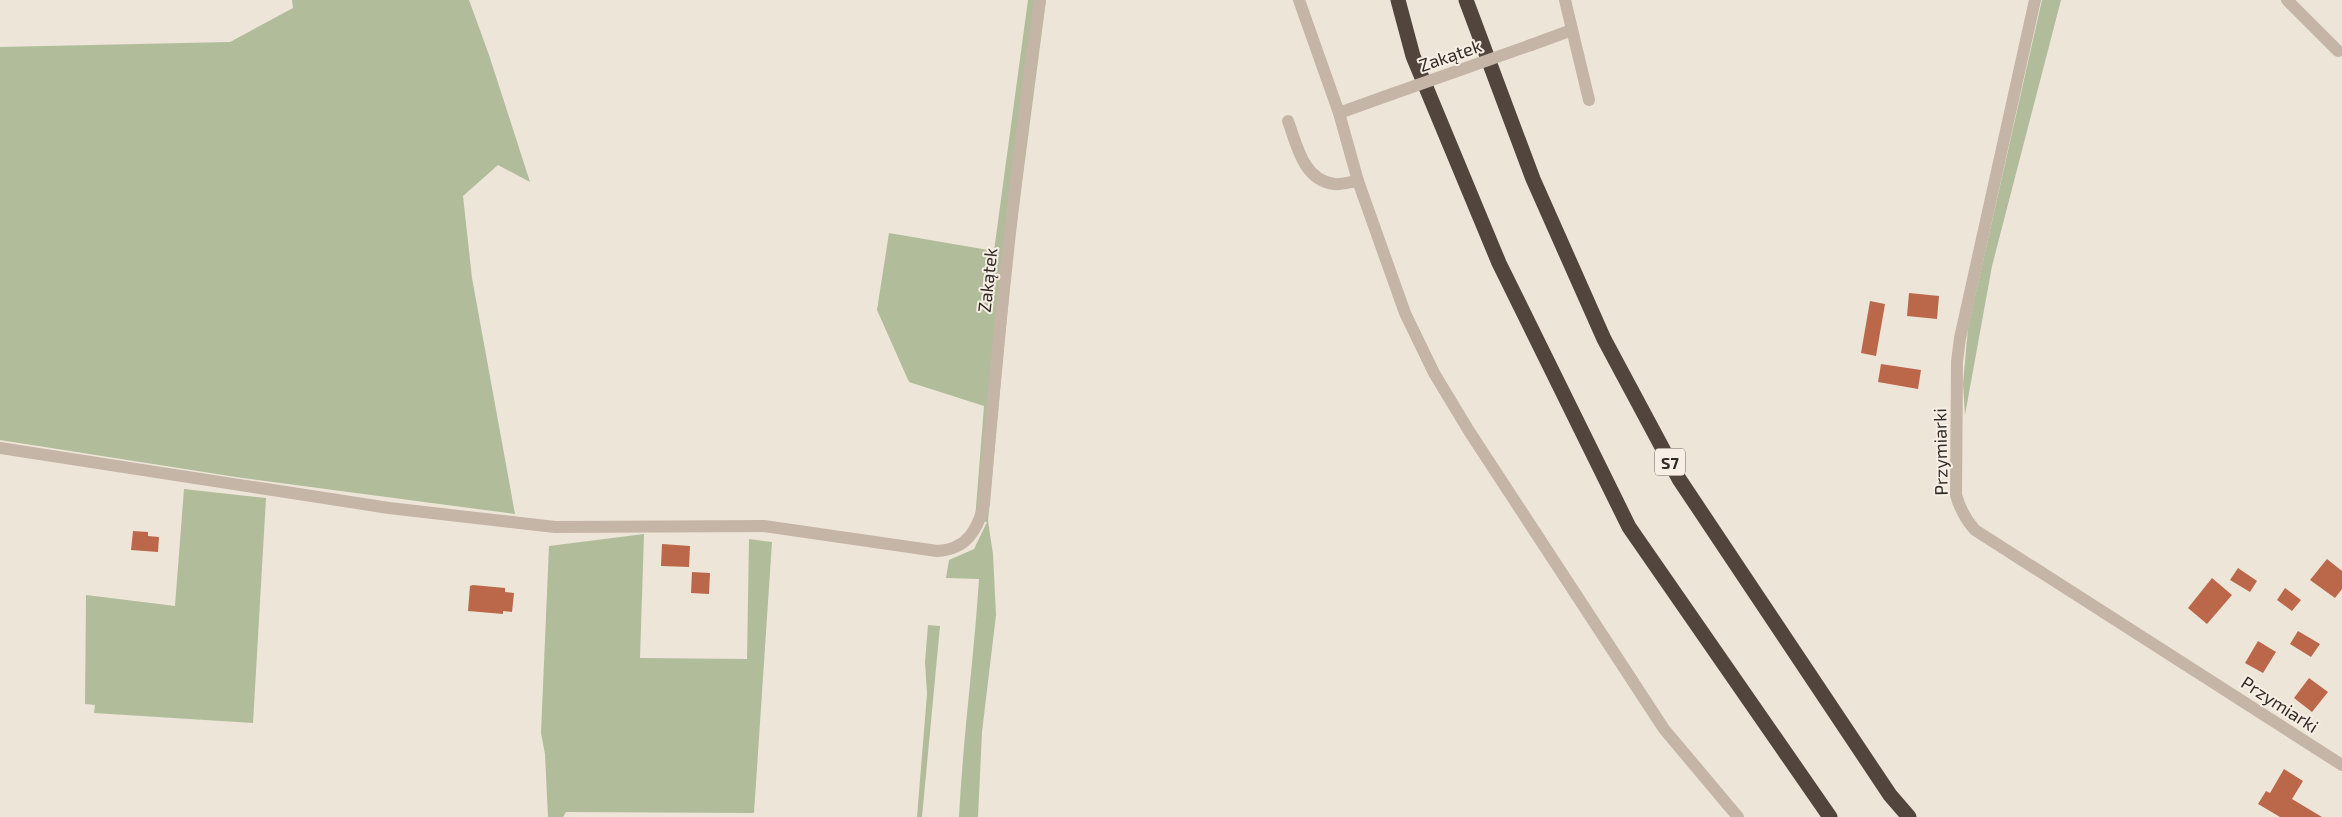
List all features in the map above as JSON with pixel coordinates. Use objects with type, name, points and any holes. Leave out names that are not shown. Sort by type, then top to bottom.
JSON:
[{"type":"highway","points":[[1398,0],[1413,56],[1499,263],[1629,527],[1830,817]]},
{"type":"highway","name":"S7","points":[[1466,0],[1533,179],[1604,340],[1679,478],[1890,795],[1909,817]]},
{"type":"street","name":"Zakątek","points":[[0,448],[389,508],[545,526],[764,526],[937,551],[950,550],[967,540],[980,520],[984,504],[996,351],[1019,147],[1040,0]]},
{"type":"street","points":[[1299,0],[1339,113],[1358,182],[1405,313],[1434,373],[1469,431],[1659,721],[1738,817]]},
{"type":"street","points":[[1565,0],[1589,100]]},
{"type":"street","name":"Przymiarki","points":[[2036,0],[1960,338],[1957,362],[1956,495],[1960,508],[1966,521],[1975,530],[2342,765]]},
{"type":"street","points":[[2287,0],[2338,51]]},
{"type":"street","name":"Zakątek","points":[[1339,113],[1572,30]]},
{"type":"street","points":[[1288,121],[1300,154],[1310,173],[1317,179],[1334,184],[1358,182]]},
{"type":"green space","points":[[292,0],[469,0],[530,182],[498,165],[463,196],[472,278],[515,514],[236,477],[0,440],[0,47],[230,42],[293,8]]},
{"type":"green space","points":[[1028,0],[1046,0],[1013,252],[988,521],[993,554],[996,615],[982,732],[978,817],[959,817],[979,579],[946,578],[949,560],[974,549],[987,522],[975,520],[984,406],[909,382],[877,310],[889,233],[994,251]]},
{"type":"green space","points":[[2042,0],[2061,0],[1992,266],[1965,415],[1963,384],[1968,328]]},
{"type":"green space","points":[[184,489],[266,498],[253,723],[94,713],[95,705],[85,704],[86,595],[175,606]]},
{"type":"green space","points":[[644,534],[640,658],[747,659],[749,539],[772,542],[754,813],[566,812],[563,817],[548,817],[545,754],[541,733],[549,546]]},
{"type":"green space","points":[[928,625],[940,626],[922,817],[917,817],[927,694],[925,662]]},
{"type":"building","points":[[1909,293],[1939,296],[1937,319],[1907,316]]},
{"type":"building","points":[[1870,301],[1885,304],[1876,356],[1861,353]]},
{"type":"building","points":[[1881,364],[1921,370],[1918,389],[1878,382]]},
{"type":"building","points":[[133,531],[148,532],[148,536],[159,537],[158,552],[131,550]]},
{"type":"building","points":[[662,544],[690,546],[689,567],[661,566]]},
{"type":"building","points":[[2327,559],[2342,571],[2342,589],[2335,598],[2310,580]]},
{"type":"building","points":[[2238,568],[2257,581],[2250,592],[2230,580]]},
{"type":"building","points":[[692,572],[710,573],[709,594],[691,593]]},
{"type":"building","points":[[2212,578],[2232,595],[2207,624],[2188,608]]},
{"type":"building","points":[[470,586],[505,588],[505,592],[514,593],[512,612],[503,611],[503,614],[468,611]]},
{"type":"building","points":[[2285,588],[2301,600],[2292,611],[2277,600]]},
{"type":"building","points":[[2298,631],[2320,644],[2311,657],[2290,644]]},
{"type":"building","points":[[2258,641],[2276,652],[2263,673],[2245,663]]},
{"type":"building","points":[[2309,678],[2328,692],[2312,712],[2294,698]]},
{"type":"building","points":[[2284,769],[2303,781],[2292,799],[2322,817],[2280,817],[2258,804],[2266,791],[2270,793]]}]
